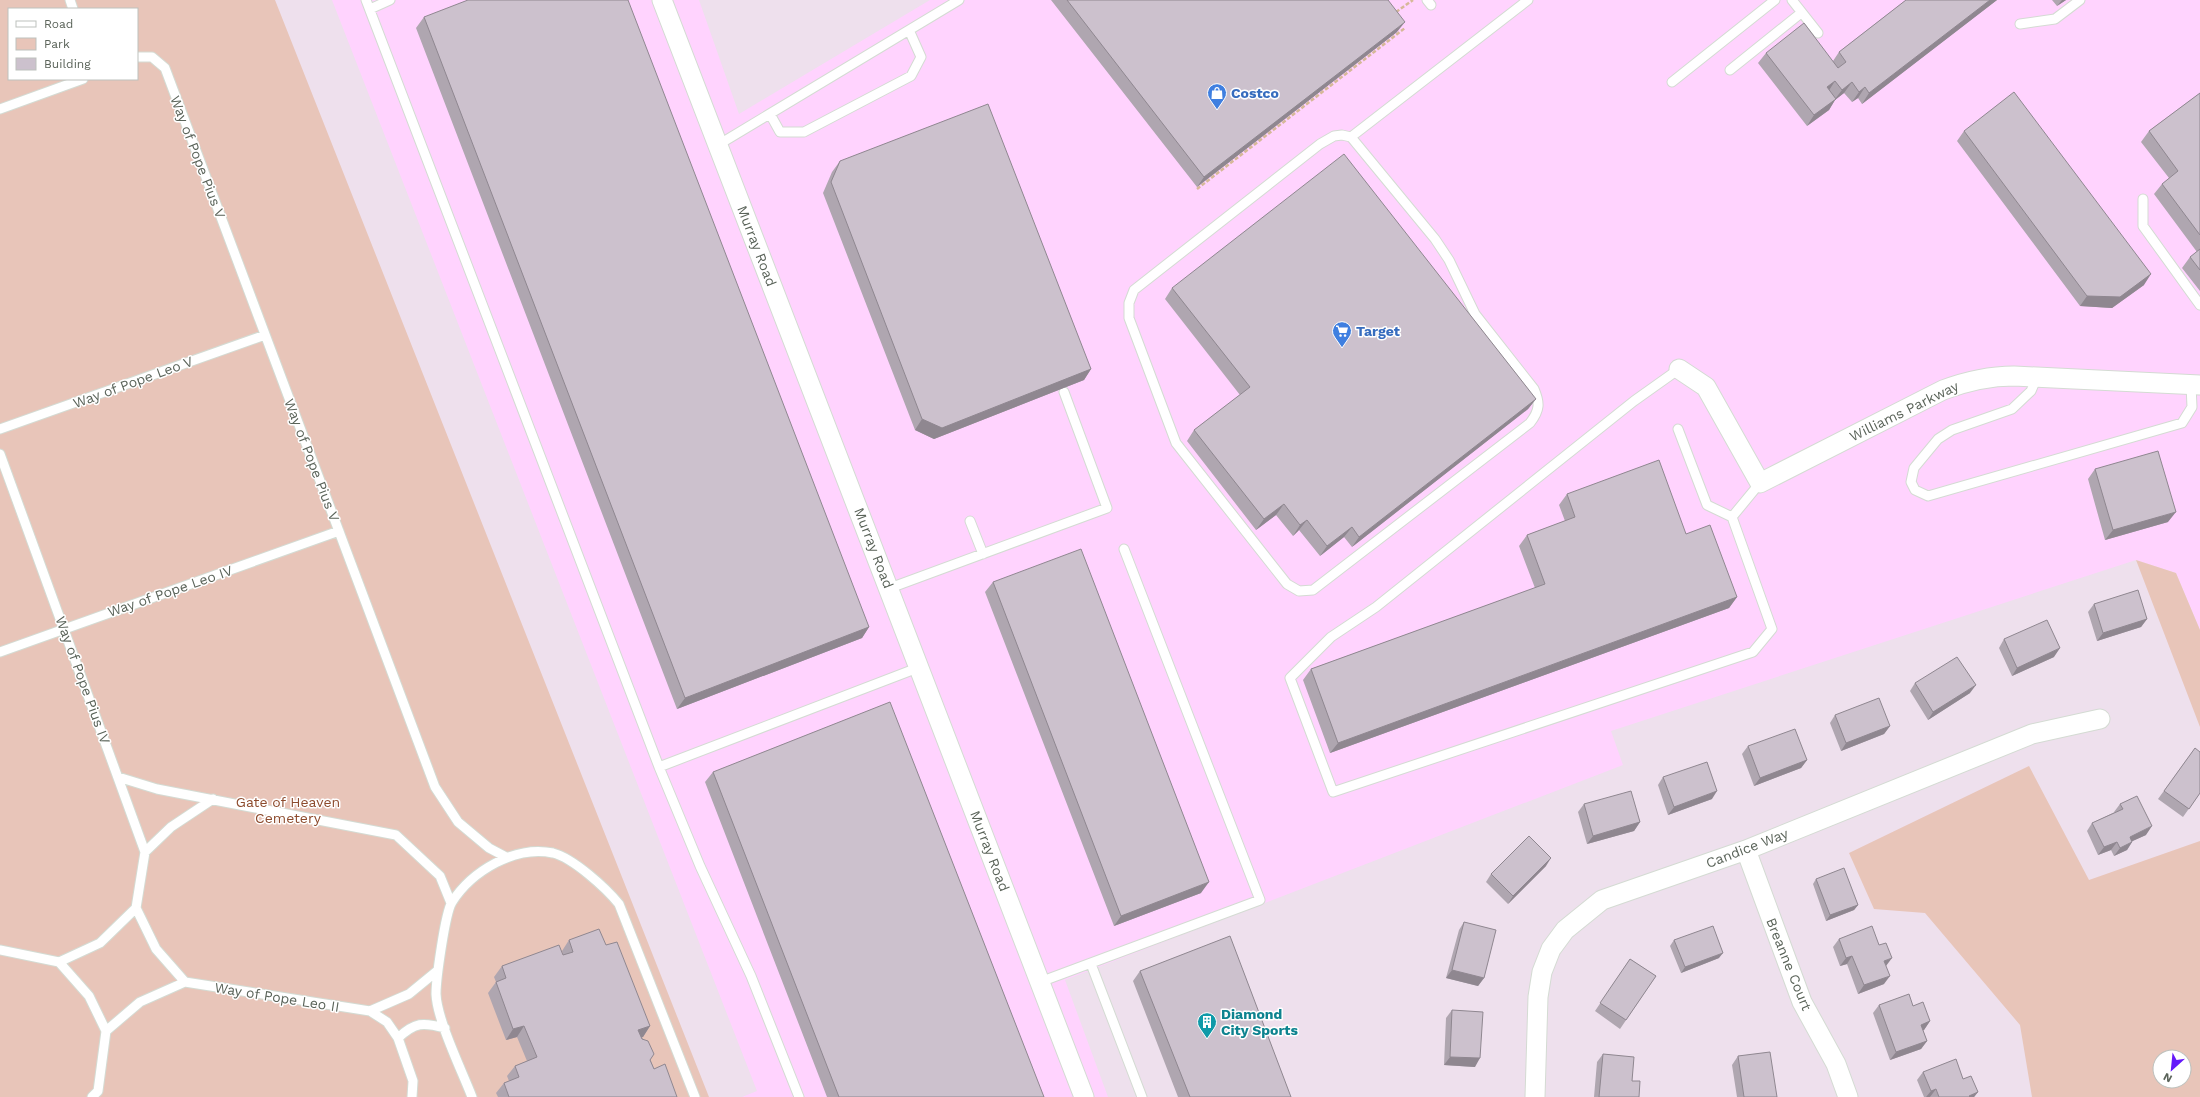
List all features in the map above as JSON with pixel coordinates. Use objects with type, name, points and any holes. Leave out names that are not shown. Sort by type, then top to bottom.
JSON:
[{"type":"street","name":"Murray Road","points":[[662,0],[890,588],[1084,1097]]},
{"type":"street","points":[[1679,369],[1706,387],[1760,483]]},
{"type":"street","name":"Williams Parkway","points":[[1760,483],[1943,390],[1965,382],[1991,376],[2196,385]]},
{"type":"street","name":"Candice Way","points":[[1535,1097],[1538,997],[1542,972],[1552,949],[1565,930],[1602,900],[1746,850],[2032,734],[2100,719]]},
{"type":"street","name":"Breanne Court","points":[[1746,850],[1802,1002],[1836,1064],[1848,1097]]},
{"type":"lane","points":[[366,0],[659,767],[700,866],[751,976],[799,1097]]},
{"type":"lane","points":[[370,9],[390,0]]},
{"type":"lane","points":[[718,145],[959,0]]},
{"type":"lane","points":[[1351,137],[1528,0]]},
{"type":"lane","points":[[1672,82],[1775,0]]},
{"type":"lane","points":[[1792,0],[1818,33]]},
{"type":"lane","points":[[2020,24],[2055,19],[2080,0]]},
{"type":"lane","points":[[1730,70],[1802,13]]},
{"type":"lane","points":[[770,114],[780,132],[804,132],[911,76],[921,57],[909,30]]},
{"type":"lane","name":"Way of Pope Pius V","points":[[138,57],[152,57],[165,68],[435,787],[458,822],[489,848],[506,857]]},
{"type":"lane","points":[[0,109],[80,80]]},
{"type":"lane","points":[[1342,135],[1351,137],[1435,239],[1449,260],[1475,314],[1534,389],[1540,402],[1538,413],[1524,427],[1313,590],[1299,591],[1287,584],[1176,443],[1129,318],[1129,303],[1134,290],[1320,144],[1334,136],[1342,135]]},
{"type":"lane","points":[[2143,199],[2143,226],[2200,305]]},
{"type":"lane","name":"Way of Pope Leo V","points":[[0,429],[265,335]]},
{"type":"lane","points":[[1678,429],[1707,505],[1732,517],[1772,629],[1753,652],[1333,792],[1290,678],[1331,637],[1376,607],[1634,400],[1679,369]]},
{"type":"lane","points":[[2037,377],[2031,391],[2012,409],[1952,430],[1938,439],[1914,468],[1911,482],[1915,490],[1928,496],[2182,423],[2192,407],[2196,385]]},
{"type":"lane","points":[[890,588],[1107,508],[1064,392]]},
{"type":"lane","name":"Way of Pope Pius IV","points":[[0,454],[145,852]]},
{"type":"lane","points":[[1732,517],[1760,483]]},
{"type":"lane","points":[[970,521],[983,554]]},
{"type":"lane","name":"Way of Pope Leo IV","points":[[0,652],[64,628],[339,532]]},
{"type":"lane","points":[[1040,982],[1260,900],[1124,549]]},
{"type":"lane","points":[[659,767],[920,667]]},
{"type":"lane","points":[[118,777],[157,789],[396,835],[440,876],[452,903]]},
{"type":"lane","points":[[106,1031],[140,1002],[185,982],[156,948],[136,908],[137,894],[145,852],[171,827],[213,799]]},
{"type":"lane","points":[[472,1097],[445,1028],[436,996],[437,971],[452,903],[480,872],[506,857],[533,851],[554,853],[605,886],[619,904],[695,1097]]},
{"type":"lane","points":[[0,950],[59,962],[100,943],[136,908]]},
{"type":"lane","points":[[59,962],[89,996],[106,1031],[97,1095]]},
{"type":"lane","points":[[1091,964],[1142,1097]]},
{"type":"lane","points":[[370,1011],[409,994],[437,971]]},
{"type":"lane","name":"Way of Pope Leo II","points":[[185,982],[370,1011],[387,1022],[398,1038],[413,1081],[412,1097]]},
{"type":"lane","points":[[398,1038],[410,1027],[429,1024],[445,1028]]},
{"type":"path","points":[[1396,12],[1413,0]]},
{"type":"path","points":[[1197,189],[1405,28]]},
{"type":"shaded area","points":[[332,0],[699,0],[739,114],[930,0],[2200,0],[2200,630],[2176,573],[2136,560],[1611,731],[1623,765],[1065,980],[1108,1097],[742,1097],[757,1091]]},
{"type":"green space","name":"Gate of Heaven Cemetery","points":[[0,0],[275,0],[709,1097],[0,1097]]},
{"type":"green space","points":[[2136,560],[2176,573],[2200,630],[2200,727]]},
{"type":"green space","points":[[2029,766],[2089,880],[2200,841],[2200,1097],[2032,1097],[2020,1025],[1925,913],[1874,909],[1849,853]]},
{"type":"building","points":[[468,0],[628,0],[869,627],[685,698],[424,17]]},
{"type":"building","name":"Costco","points":[[1067,0],[1388,0],[1405,22],[1204,177]]},
{"type":"building","points":[[1906,0],[1990,0],[1869,93],[1865,87],[1859,92],[1852,82],[1842,90],[1835,81],[1827,87],[1836,99],[1814,115],[1766,53],[1804,23],[1838,68],[1846,62],[1839,52]]},
{"type":"building","points":[[2014,92],[2151,274],[2120,297],[2087,296],[1964,131]]},
{"type":"building","points":[[2200,93],[2200,235],[2162,184],[2178,171],[2149,131]]},
{"type":"building","points":[[988,104],[1091,369],[942,428],[922,419],[831,182],[840,161]]},
{"type":"building","name":"Target","points":[[1344,154],[1536,399],[1359,537],[1352,527],[1327,546],[1307,520],[1300,525],[1284,504],[1264,519],[1194,430],[1250,387],[1172,288]]},
{"type":"building","points":[[2200,249],[2200,270],[2190,257]]},
{"type":"building","points":[[2158,451],[2176,512],[2113,530],[2095,469]]},
{"type":"building","points":[[1659,460],[1686,534],[1710,525],[1737,597],[1338,743],[1311,669],[1545,584],[1527,535],[1575,517],[1567,494]]},
{"type":"building","points":[[1081,549],[1209,882],[1121,916],[993,582]]},
{"type":"building","points":[[2138,590],[2147,619],[2103,633],[2094,604]]},
{"type":"building","points":[[2047,620],[2060,648],[2017,668],[2004,639]]},
{"type":"building","points":[[1957,657],[1976,685],[1933,712],[1915,683]]},
{"type":"building","points":[[1879,698],[1890,726],[1846,743],[1835,715]]},
{"type":"building","points":[[890,702],[1044,1097],[839,1097],[713,772]]},
{"type":"building","points":[[1795,729],[1807,760],[1760,778],[1748,746]]},
{"type":"building","points":[[2195,748],[2200,752],[2200,793],[2189,809],[2164,791]]},
{"type":"building","points":[[1707,762],[1717,791],[1674,807],[1663,777]]},
{"type":"building","points":[[1631,791],[1640,822],[1593,836],[1584,804]]},
{"type":"building","points":[[2137,796],[2152,826],[2130,837],[2132,842],[2120,848],[2117,842],[2104,847],[2092,823],[2123,809],[2120,804]]},
{"type":"building","points":[[1529,836],[1551,858],[1513,896],[1491,874]]},
{"type":"building","points":[[1844,868],[1858,905],[1830,915],[1816,879]]},
{"type":"building","points":[[1464,922],[1496,930],[1484,978],[1452,970]]},
{"type":"building","points":[[1713,926],[1723,953],[1685,967],[1674,940]]},
{"type":"building","points":[[1872,926],[1879,945],[1886,943],[1892,958],[1884,961],[1890,976],[1864,985],[1852,956],[1846,958],[1839,939]]},
{"type":"building","points":[[599,929],[606,945],[617,942],[650,1026],[638,1030],[642,1039],[648,1041],[654,1054],[650,1060],[654,1069],[665,1064],[677,1097],[509,1097],[504,1083],[519,1077],[515,1066],[537,1057],[524,1026],[513,1029],[496,982],[506,978],[502,966],[559,945],[563,955],[573,952],[569,940]]},
{"type":"building","name":"Diamond City Sports","points":[[1230,936],[1291,1097],[1190,1097],[1140,971]]},
{"type":"building","points":[[1630,959],[1656,976],[1626,1020],[1600,1003]]},
{"type":"building","points":[[1909,994],[1913,1006],[1923,1002],[1930,1021],[1921,1025],[1927,1041],[1896,1052],[1879,1005]]},
{"type":"building","points":[[1452,1010],[1483,1012],[1480,1058],[1450,1057]]},
{"type":"building","points":[[1770,1052],[1777,1097],[1744,1097],[1738,1056]]},
{"type":"building","points":[[1603,1054],[1634,1057],[1632,1081],[1640,1081],[1639,1097],[1599,1097]]},
{"type":"building","points":[[1956,1059],[1963,1079],[1971,1076],[1978,1092],[1969,1096],[1970,1097],[1939,1097],[1936,1089],[1931,1091],[1923,1072]]},
{"type":"place","name":"Costco","points":[[1217,110]]},
{"type":"place","name":"Target","points":[[1342,348]]},
{"type":"place","name":"Diamond City Sports","points":[[1207,1039]]}]
